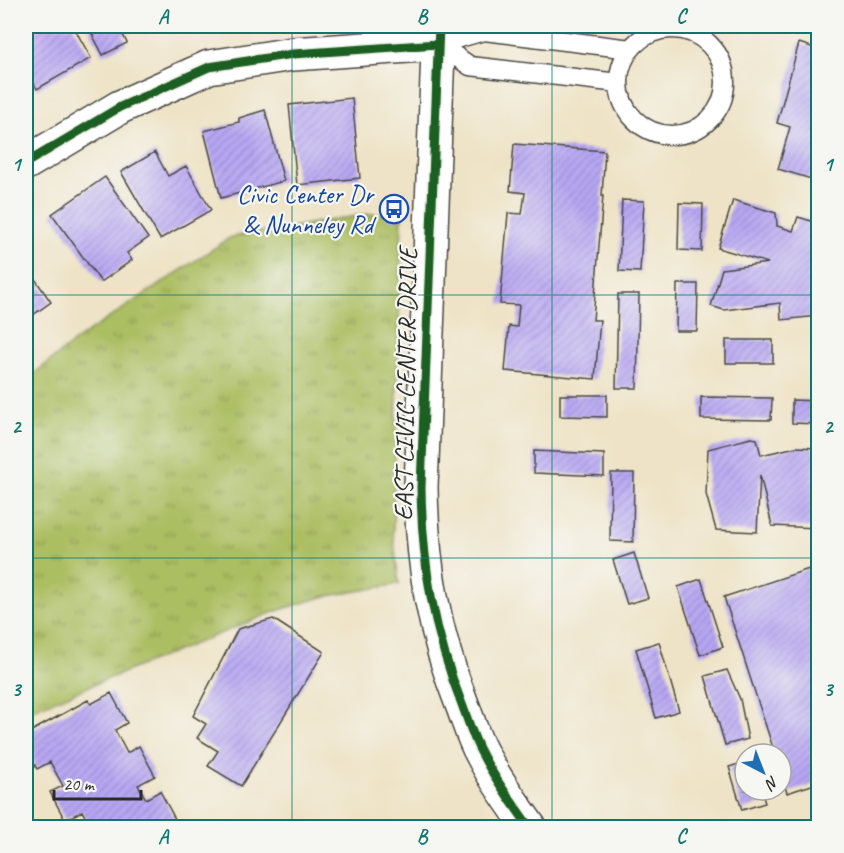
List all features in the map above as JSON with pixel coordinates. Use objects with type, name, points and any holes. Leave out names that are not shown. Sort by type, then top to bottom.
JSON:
[{"type":"street","points":[[26,163],[120,107],[209,67],[438,35]]},
{"type":"street","name":"EAST CIVIC CENTER DRIVE","points":[[438,35],[421,488],[421,525],[425,563],[437,634],[466,716],[482,754],[530,828]]},
{"type":"lane","points":[[661,30],[678,30],[695,34],[714,50],[724,72],[725,89],[720,105],[710,119],[697,129],[681,135],[663,135],[646,128],[632,117],[622,101],[619,83],[622,66],[631,49],[645,37],[661,30]]},
{"type":"lane","points":[[438,35],[484,31],[631,49]]},
{"type":"lane","points":[[438,35],[470,66],[619,83]]},
{"type":"green space","points":[[369,214],[402,214],[393,532],[399,584],[322,597],[276,611],[26,712],[26,380],[79,338],[231,237]]},
{"type":"building","points":[[26,26],[73,26],[91,58],[37,89],[26,69]]},
{"type":"building","points":[[88,26],[142,26],[123,35],[127,43],[103,55]]},
{"type":"building","points":[[799,43],[818,49],[818,181],[778,169],[790,127],[777,123]]},
{"type":"building","points":[[352,98],[360,178],[297,185],[289,105]]},
{"type":"building","points":[[265,110],[284,181],[221,198],[204,131],[239,122],[239,118]]},
{"type":"building","points":[[514,144],[605,151],[593,320],[600,320],[595,379],[505,371],[509,326],[517,327],[519,305],[500,304],[508,213],[522,214],[525,193],[510,191]]},
{"type":"building","points":[[155,152],[168,176],[186,166],[211,210],[160,239],[121,172]]},
{"type":"building","points":[[105,177],[148,238],[127,253],[132,260],[101,282],[52,214]]},
{"type":"building","points":[[622,200],[644,201],[640,272],[619,271]]},
{"type":"building","points":[[733,200],[776,213],[777,226],[793,231],[798,217],[818,223],[818,316],[781,320],[780,303],[724,310],[711,306],[722,269],[768,263],[718,248]]},
{"type":"building","points":[[391,202],[399,202],[398,220],[390,220]]},
{"type":"building","points":[[679,203],[703,204],[702,251],[678,250]]},
{"type":"building","points":[[26,266],[51,302],[26,320]]},
{"type":"building","points":[[677,284],[698,284],[697,331],[676,331]]},
{"type":"building","points":[[618,294],[639,294],[637,388],[616,388]]},
{"type":"building","points":[[726,340],[773,340],[773,363],[726,363]]},
{"type":"building","points":[[560,395],[607,395],[607,417],[560,416]]},
{"type":"building","points":[[701,397],[772,398],[771,420],[701,419]]},
{"type":"building","points":[[792,400],[818,401],[818,424],[792,423]]},
{"type":"building","points":[[751,438],[757,439],[761,455],[796,447],[818,448],[818,528],[772,526],[760,475],[757,532],[716,530],[706,494],[708,449]]},
{"type":"building","points":[[534,451],[604,454],[604,476],[534,473]]},
{"type":"building","points":[[611,473],[634,473],[633,542],[610,541]]},
{"type":"building","points":[[634,553],[648,598],[627,604],[613,560]]},
{"type":"building","points":[[812,568],[818,589],[818,783],[793,791],[793,742],[771,742],[724,597]]},
{"type":"building","points":[[701,579],[723,647],[700,655],[678,587]]},
{"type":"building","points":[[273,619],[324,652],[241,786],[208,766],[218,751],[197,738],[206,724],[193,716],[238,629]]},
{"type":"building","points":[[659,642],[679,711],[656,718],[636,649]]},
{"type":"building","points":[[727,670],[740,699],[748,739],[725,745],[705,676]]},
{"type":"building","points":[[111,693],[127,723],[115,730],[127,753],[139,746],[155,776],[138,785],[146,799],[160,791],[176,821],[172,823],[174,828],[91,828],[82,811],[65,820],[50,792],[63,786],[50,762],[37,769],[26,747],[26,734],[88,700],[91,704]]},
{"type":"building","points":[[733,766],[733,780],[729,767]]},
{"type":"building","points":[[26,786],[31,794],[26,799]]},
{"type":"building","points":[[740,802],[765,802],[765,803],[742,810]]},
{"type":"cycle path","points":[[439,26],[421,487],[427,572],[444,653],[479,749],[504,792],[530,828]]},
{"type":"cycle path","points":[[26,163],[120,107],[209,67],[293,54],[438,44]]},
{"type":"place","name":"Civic Center Dr & Nunneley Rd","points":[[394,209]]}]
